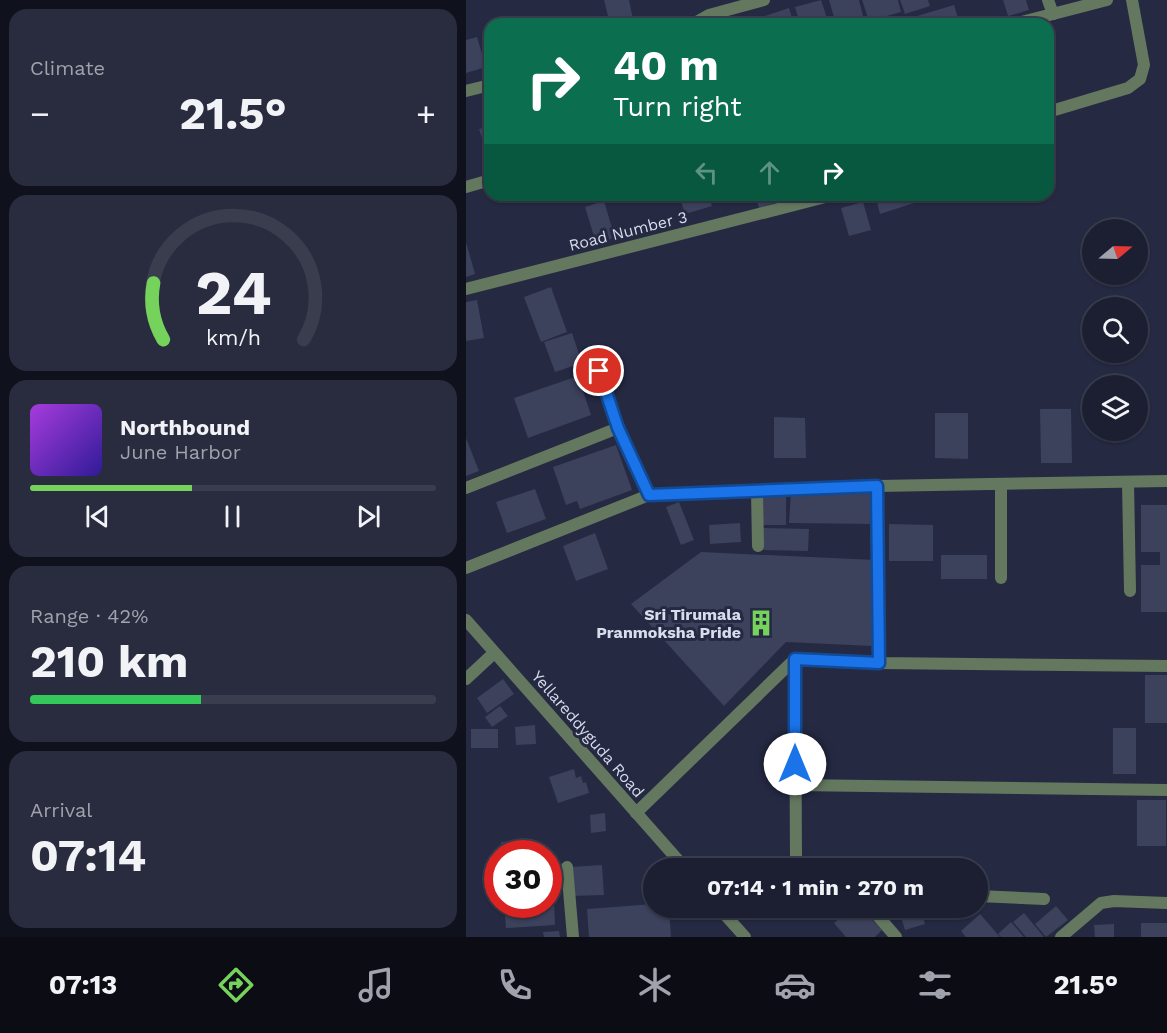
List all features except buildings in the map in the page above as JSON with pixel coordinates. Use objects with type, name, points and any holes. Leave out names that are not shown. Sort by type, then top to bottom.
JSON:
[{"type":"street","points":[[704,18],[764,0]]},
{"type":"street","points":[[1048,0],[1053,14]]},
{"type":"street","points":[[1037,18],[1107,0]]},
{"type":"street","points":[[1054,110],[1128,88],[1140,79],[1144,65],[1132,0]]},
{"type":"street","points":[[466,91],[484,86]]},
{"type":"street","points":[[466,187],[484,182]]},
{"type":"street","name":"Road Number 3","points":[[466,289],[810,201]]},
{"type":"street","points":[[599,371],[618,428],[649,495]]},
{"type":"street","points":[[466,488],[618,428]]},
{"type":"street","points":[[466,568],[649,495],[877,486],[1166,481]]},
{"type":"street","points":[[1128,482],[1130,591]]},
{"type":"street","points":[[1001,484],[1001,578]]},
{"type":"street","points":[[877,486],[879,663]]},
{"type":"street","points":[[757,490],[758,546]]},
{"type":"street","name":"Yellareddyguda Road","points":[[466,620],[676,858]]},
{"type":"street","points":[[466,680],[494,653]]},
{"type":"street","points":[[795,659],[796,858]]},
{"type":"street","points":[[636,813],[795,659],[879,663],[1166,666]]},
{"type":"street","points":[[795,785],[1166,790]]},
{"type":"street","points":[[567,867],[573,937]]},
{"type":"street","points":[[988,896],[1044,899]]},
{"type":"street","points":[[1061,937],[1100,903],[1114,901],[1166,903]]},
{"type":"street","points":[[729,918],[745,937]]},
{"type":"street","points":[[880,918],[896,937]]},
{"type":"place","name":"Sri Tirumala Pranmoksha Pride","points":[[761,623]]},
{"type":"route","points":[[599,371],[618,428],[649,495],[877,486],[879,663],[795,659],[795,764]]}]
